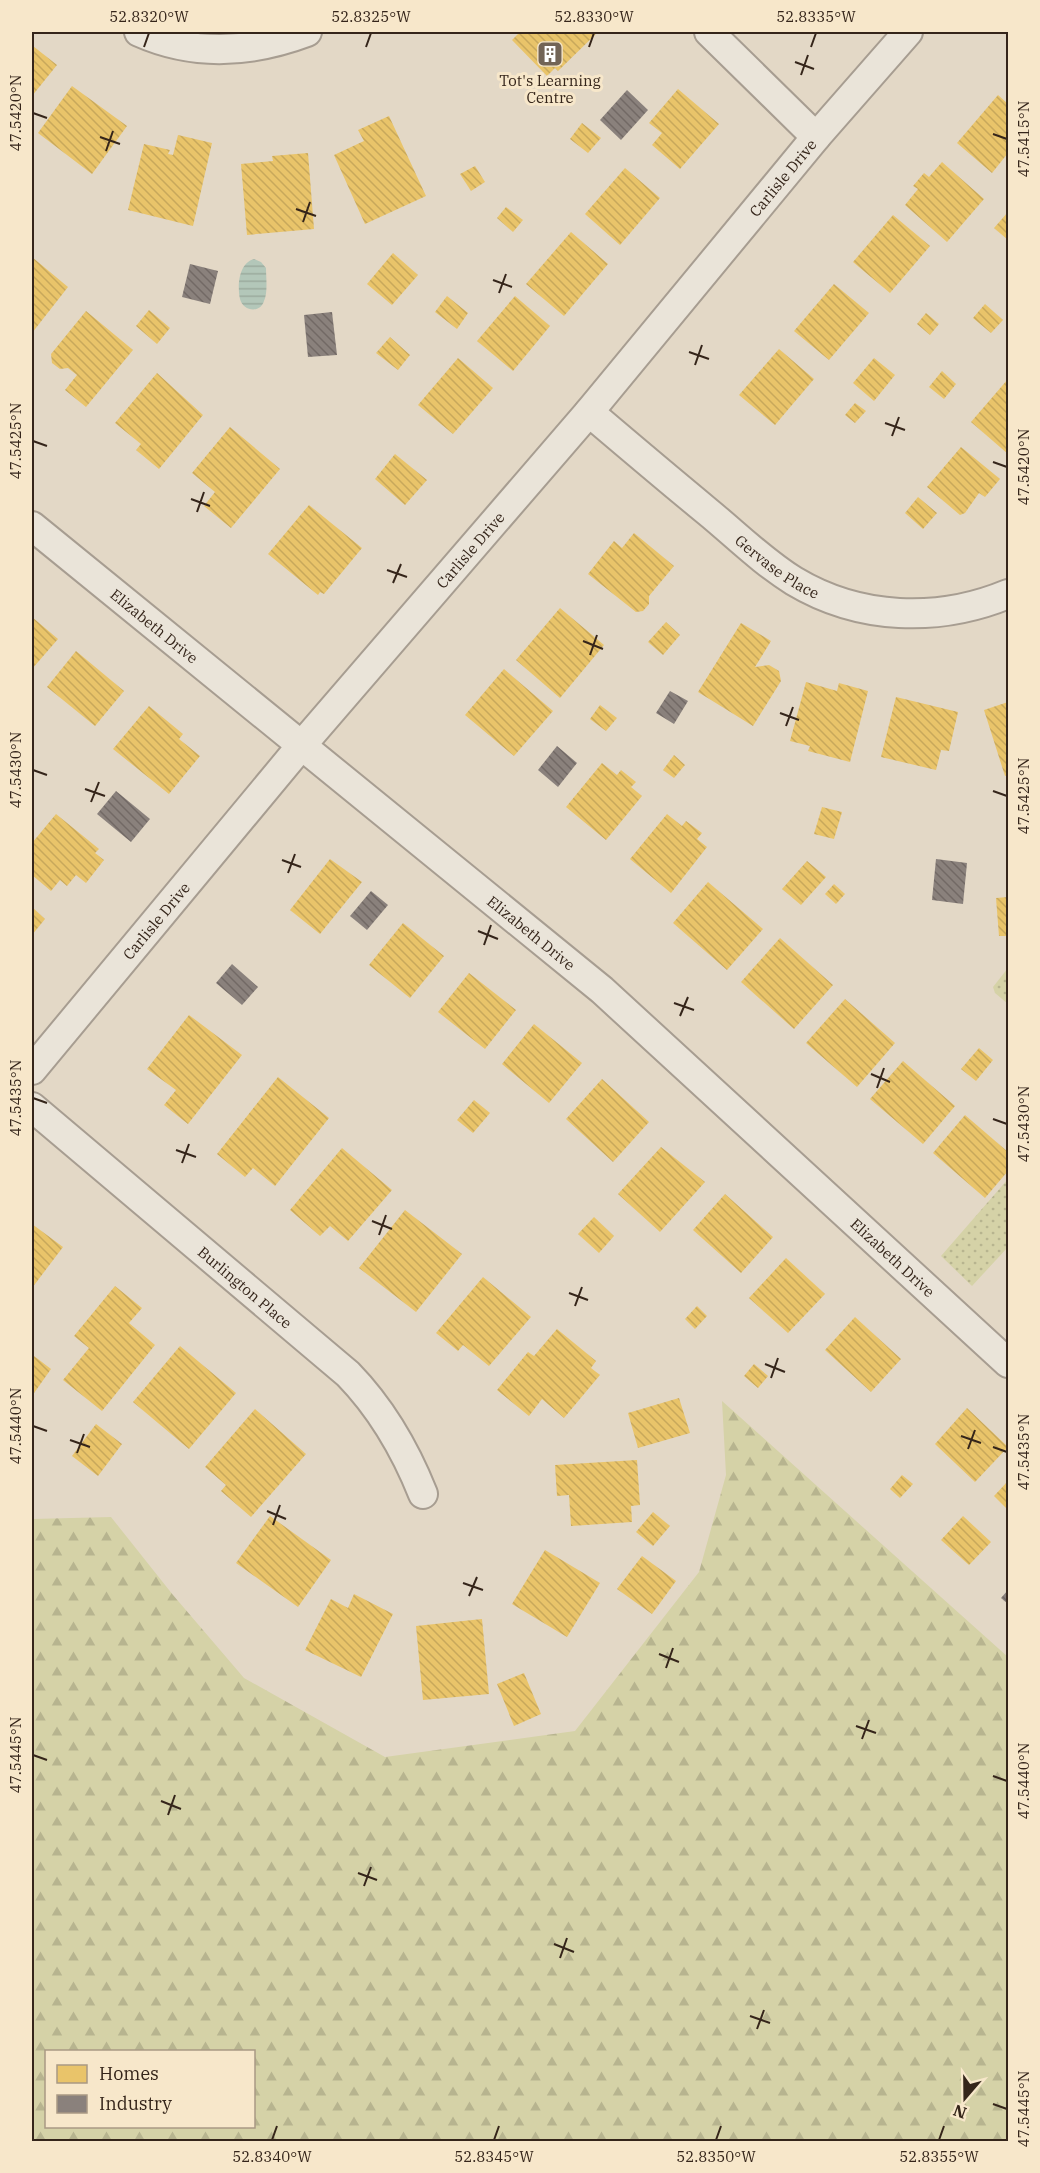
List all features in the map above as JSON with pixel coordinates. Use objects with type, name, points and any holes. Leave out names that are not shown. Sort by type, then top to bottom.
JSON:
[{"type":"street","points":[[139,32],[184,46],[228,50],[272,44],[307,32]]},
{"type":"street","points":[[709,32],[816,137]]},
{"type":"street","name":"Carlisle Drive","points":[[32,1070],[301,746],[589,412],[816,137],[908,32]]},
{"type":"street","name":"Gervase Place","points":[[589,412],[776,569],[812,591],[850,606],[903,614],[973,607],[1008,594]]},
{"type":"street","name":"Elizabeth Drive","points":[[32,526],[602,990],[1008,1363]]},
{"type":"street","name":"Burlington Place","points":[[32,1107],[348,1374],[365,1392],[392,1430],[423,1494]]},
{"type":"green space","points":[[1008,968],[1008,1004],[995,993],[993,987]]},
{"type":"green space","points":[[1008,1179],[1008,1247],[972,1286],[941,1256]]},
{"type":"green space","points":[[722,1401],[1008,1657],[1008,2141],[32,2141],[32,1519],[111,1517],[173,1595],[244,1678],[385,1757],[575,1731],[699,1572],[726,1475]]},
{"type":"shaded area","points":[[254,259],[266,268],[266,289],[262,305],[252,309],[242,303],[239,287],[242,270],[249,261]]},
{"type":"building: Homes","name":"Tot's Learning Centre","points":[[520,32],[598,32],[558,71],[555,68],[547,76],[512,40]]},
{"type":"building: Homes","points":[[32,47],[57,65],[32,96]]},
{"type":"building: Homes","points":[[72,86],[127,126],[92,174],[38,133]]},
{"type":"building: Homes","points":[[678,89],[719,124],[680,169],[652,145],[662,133],[649,123]]},
{"type":"building: Homes","points":[[998,95],[1008,104],[1008,153],[992,173],[957,143]]},
{"type":"building: Homes","points":[[389,116],[426,196],[365,224],[334,155],[364,141],[358,130]]},
{"type":"building: Homes","points":[[582,123],[601,138],[588,153],[570,139]]},
{"type":"building: Homes","points":[[178,135],[212,143],[193,226],[128,210],[144,144],[170,150],[168,154],[173,155]]},
{"type":"building: Homes","points":[[308,153],[314,229],[247,235],[241,164],[273,161],[272,156]]},
{"type":"building: Homes","points":[[942,162],[984,199],[947,242],[905,205],[918,189],[913,186],[924,173],[929,177]]},
{"type":"building: Homes","points":[[475,166],[485,182],[471,191],[460,174]]},
{"type":"building: Homes","points":[[625,168],[660,198],[620,245],[585,214]]},
{"type":"building: Homes","points":[[506,207],[523,220],[513,232],[497,218]]},
{"type":"building: Homes","points":[[1008,212],[1008,240],[994,228]]},
{"type":"building: Homes","points":[[893,215],[930,246],[890,293],[853,262]]},
{"type":"building: Homes","points":[[571,232],[608,264],[564,316],[526,284]]},
{"type":"building: Homes","points":[[393,253],[418,275],[392,305],[367,284]]},
{"type":"building: Homes","points":[[32,257],[68,287],[32,333]]},
{"type":"building: Homes","points":[[834,284],[869,313],[829,360],[794,331]]},
{"type":"building: Homes","points":[[447,296],[468,313],[457,329],[435,312]]},
{"type":"building: Homes","points":[[515,296],[550,326],[513,371],[477,341]]},
{"type":"building: Homes","points":[[985,304],[1003,320],[991,333],[973,318]]},
{"type":"building: Homes","points":[[149,310],[170,328],[157,344],[136,326]]},
{"type":"building: Homes","points":[[86,311],[133,350],[86,407],[65,390],[77,375],[68,368],[60,369],[52,363],[51,354]]},
{"type":"building: Homes","points":[[926,313],[939,324],[930,335],[917,324]]},
{"type":"building: Homes","points":[[390,337],[410,355],[398,370],[376,353]]},
{"type":"building: Homes","points":[[779,349],[814,379],[775,425],[739,395]]},
{"type":"building: Homes","points":[[458,358],[493,388],[453,434],[418,405]]},
{"type":"building: Homes","points":[[874,358],[895,375],[874,401],[853,383]]},
{"type":"building: Homes","points":[[942,371],[956,384],[944,399],[929,387]]},
{"type":"building: Homes","points":[[157,373],[203,415],[159,469],[136,450],[141,444],[115,423]]},
{"type":"building: Homes","points":[[1008,379],[1008,454],[971,422]]},
{"type":"building: Homes","points":[[855,403],[866,411],[855,423],[845,415]]},
{"type":"building: Homes","points":[[230,427],[280,469],[231,528],[204,506],[215,492],[192,473]]},
{"type":"building: Homes","points":[[961,447],[1000,479],[985,497],[979,493],[965,513],[960,515],[927,487]]},
{"type":"building: Homes","points":[[395,454],[427,480],[405,505],[375,479]]},
{"type":"building: Homes","points":[[918,497],[937,513],[923,529],[905,513]]},
{"type":"building: Homes","points":[[309,505],[362,548],[324,594],[320,592],[318,595],[268,554]]},
{"type":"building: Homes","points":[[634,533],[674,566],[649,596],[649,604],[643,611],[636,612],[588,574],[614,541],[622,548]]},
{"type":"building: Homes","points":[[560,608],[604,645],[560,698],[516,660]]},
{"type":"building: Homes","points":[[32,617],[58,639],[32,669]]},
{"type":"building: Homes","points":[[666,622],[680,635],[663,655],[648,642]]},
{"type":"building: Homes","points":[[741,623],[771,641],[755,667],[769,665],[779,671],[781,681],[753,726],[698,692]]},
{"type":"building: Homes","points":[[76,651],[124,691],[95,726],[47,687]]},
{"type":"building: Homes","points":[[504,669],[553,711],[514,756],[465,715]]},
{"type":"building: Homes","points":[[806,682],[837,691],[839,683],[868,691],[850,762],[808,751],[810,746],[790,741]]},
{"type":"building: Homes","points":[[896,697],[958,712],[949,751],[941,750],[936,770],[881,757]]},
{"type":"building: Homes","points":[[1008,702],[1008,775],[1005,776],[984,710]]},
{"type":"building: Homes","points":[[600,705],[617,718],[606,731],[590,719]]},
{"type":"building: Homes","points":[[149,706],[183,734],[179,739],[200,756],[169,794],[113,749]]},
{"type":"building: Homes","points":[[674,755],[685,765],[674,778],[663,770]]},
{"type":"building: Homes","points":[[602,763],[617,775],[621,770],[636,782],[631,787],[642,796],[606,840],[566,807]]},
{"type":"building: Homes","points":[[822,807],[842,812],[834,839],[814,834]]},
{"type":"building: Homes","points":[[56,814],[99,849],[95,853],[104,860],[86,883],[76,875],[67,886],[60,880],[51,891],[32,875],[32,843]]},
{"type":"building: Homes","points":[[667,814],[682,826],[686,821],[702,833],[697,839],[707,847],[671,893],[630,859]]},
{"type":"building: Homes","points":[[330,859],[362,882],[320,934],[290,910]]},
{"type":"building: Homes","points":[[807,861],[826,877],[801,905],[782,889]]},
{"type":"building: Homes","points":[[708,882],[763,929],[727,970],[673,923]]},
{"type":"building: Homes","points":[[834,884],[845,894],[836,904],[825,894]]},
{"type":"building: Homes","points":[[1008,897],[1008,936],[999,936],[996,898]]},
{"type":"building: Homes","points":[[32,907],[45,919],[32,935]]},
{"type":"building: Homes","points":[[403,923],[444,956],[410,998],[369,965]]},
{"type":"building: Homes","points":[[780,938],[833,985],[794,1029],[741,982]]},
{"type":"building: Homes","points":[[469,973],[516,1010],[485,1049],[438,1012]]},
{"type":"building: Homes","points":[[845,999],[895,1043],[857,1087],[806,1043]]},
{"type":"building: Homes","points":[[189,1015],[242,1055],[188,1124],[164,1105],[176,1090],[147,1069]]},
{"type":"building: Homes","points":[[534,1024],[582,1063],[549,1103],[502,1064]]},
{"type":"building: Homes","points":[[979,1048],[993,1060],[976,1081],[961,1069]]},
{"type":"building: Homes","points":[[903,1061],[955,1106],[923,1144],[870,1099]]},
{"type":"building: Homes","points":[[278,1077],[329,1118],[275,1186],[253,1168],[245,1177],[217,1154]]},
{"type":"building: Homes","points":[[602,1079],[649,1122],[613,1162],[566,1119]]},
{"type":"building: Homes","points":[[474,1100],[490,1113],[473,1133],[457,1120]]},
{"type":"building: Homes","points":[[965,1115],[1008,1152],[1008,1171],[985,1198],[933,1153]]},
{"type":"building: Homes","points":[[661,1147],[705,1182],[660,1232],[618,1194]]},
{"type":"building: Homes","points":[[342,1148],[392,1190],[348,1241],[330,1226],[320,1236],[290,1210]]},
{"type":"building: Homes","points":[[725,1194],[773,1237],[741,1273],[693,1230]]},
{"type":"building: Homes","points":[[405,1210],[462,1254],[416,1312],[359,1268]]},
{"type":"building: Homes","points":[[594,1217],[614,1236],[599,1253],[578,1234]]},
{"type":"building: Homes","points":[[32,1224],[63,1247],[32,1288]]},
{"type":"building: Homes","points":[[786,1258],[825,1294],[788,1333],[749,1298]]},
{"type":"building: Homes","points":[[483,1277],[531,1317],[489,1366],[463,1345],[458,1351],[436,1333]]},
{"type":"building: Homes","points":[[115,1286],[142,1308],[129,1323],[155,1345],[102,1411],[63,1380],[89,1348],[74,1336]]},
{"type":"building: Homes","points":[[697,1306],[707,1316],[695,1329],[685,1319]]},
{"type":"building: Homes","points":[[855,1317],[901,1359],[871,1392],[825,1350]]},
{"type":"building: Homes","points":[[557,1329],[596,1361],[591,1368],[600,1375],[564,1418],[542,1399],[529,1416],[497,1390],[528,1352],[534,1356]]},
{"type":"building: Homes","points":[[180,1346],[236,1393],[189,1449],[133,1402]]},
{"type":"building: Homes","points":[[34,1356],[51,1369],[32,1396],[32,1359]]},
{"type":"building: Homes","points":[[754,1364],[768,1376],[758,1388],[744,1376]]},
{"type":"building: Homes","points":[[679,1398],[690,1433],[638,1448],[628,1413]]},
{"type":"building: Homes","points":[[967,1408],[1008,1447],[975,1482],[935,1444]]},
{"type":"building: Homes","points":[[255,1409],[306,1454],[251,1517],[221,1491],[226,1485],[205,1467]]},
{"type":"building: Homes","points":[[96,1424],[122,1444],[98,1476],[72,1456]]},
{"type":"building: Homes","points":[[637,1460],[640,1505],[631,1506],[632,1522],[571,1526],[569,1495],[557,1496],[555,1465]]},
{"type":"building: Homes","points":[[902,1475],[913,1484],[900,1498],[890,1489]]},
{"type":"building: Homes","points":[[1008,1481],[1008,1510],[994,1496]]},
{"type":"building: Homes","points":[[653,1512],[670,1526],[653,1546],[636,1532]]},
{"type":"building: Homes","points":[[270,1516],[331,1560],[298,1607],[236,1563]]},
{"type":"building: Homes","points":[[963,1516],[991,1542],[969,1565],[941,1540]]},
{"type":"building: Homes","points":[[545,1550],[600,1583],[567,1637],[512,1604]]},
{"type":"building: Homes","points":[[642,1556],[676,1581],[652,1614],[617,1589]]},
{"type":"building: Homes","points":[[354,1594],[393,1614],[361,1677],[305,1650],[331,1599],[348,1608]]},
{"type":"building: Homes","points":[[482,1619],[489,1694],[423,1700],[416,1626]]},
{"type":"building: Homes","points":[[524,1673],[541,1714],[514,1726],[497,1684]]},
{"type":"building: Industry","points":[[627,90],[648,110],[621,140],[600,120]]},
{"type":"building: Industry","points":[[190,264],[218,271],[210,304],[182,297]]},
{"type":"building: Industry","points":[[332,312],[337,355],[308,357],[304,315]]},
{"type":"building: Industry","points":[[670,691],[688,701],[674,724],[656,713]]},
{"type":"building: Industry","points":[[557,746],[577,763],[558,787],[538,770]]},
{"type":"building: Industry","points":[[116,791],[150,819],[131,842],[97,814]]},
{"type":"building: Industry","points":[[936,859],[967,863],[963,904],[932,900]]},
{"type":"building: Industry","points":[[371,891],[388,905],[367,930],[350,916]]},
{"type":"building: Industry","points":[[232,964],[258,987],[242,1005],[216,983]]},
{"type":"building: Industry","points":[[1008,1590],[1008,1604],[1001,1598]]},
{"type":"place","name":"Tot's Learning Centre","points":[[550,54]]}]
